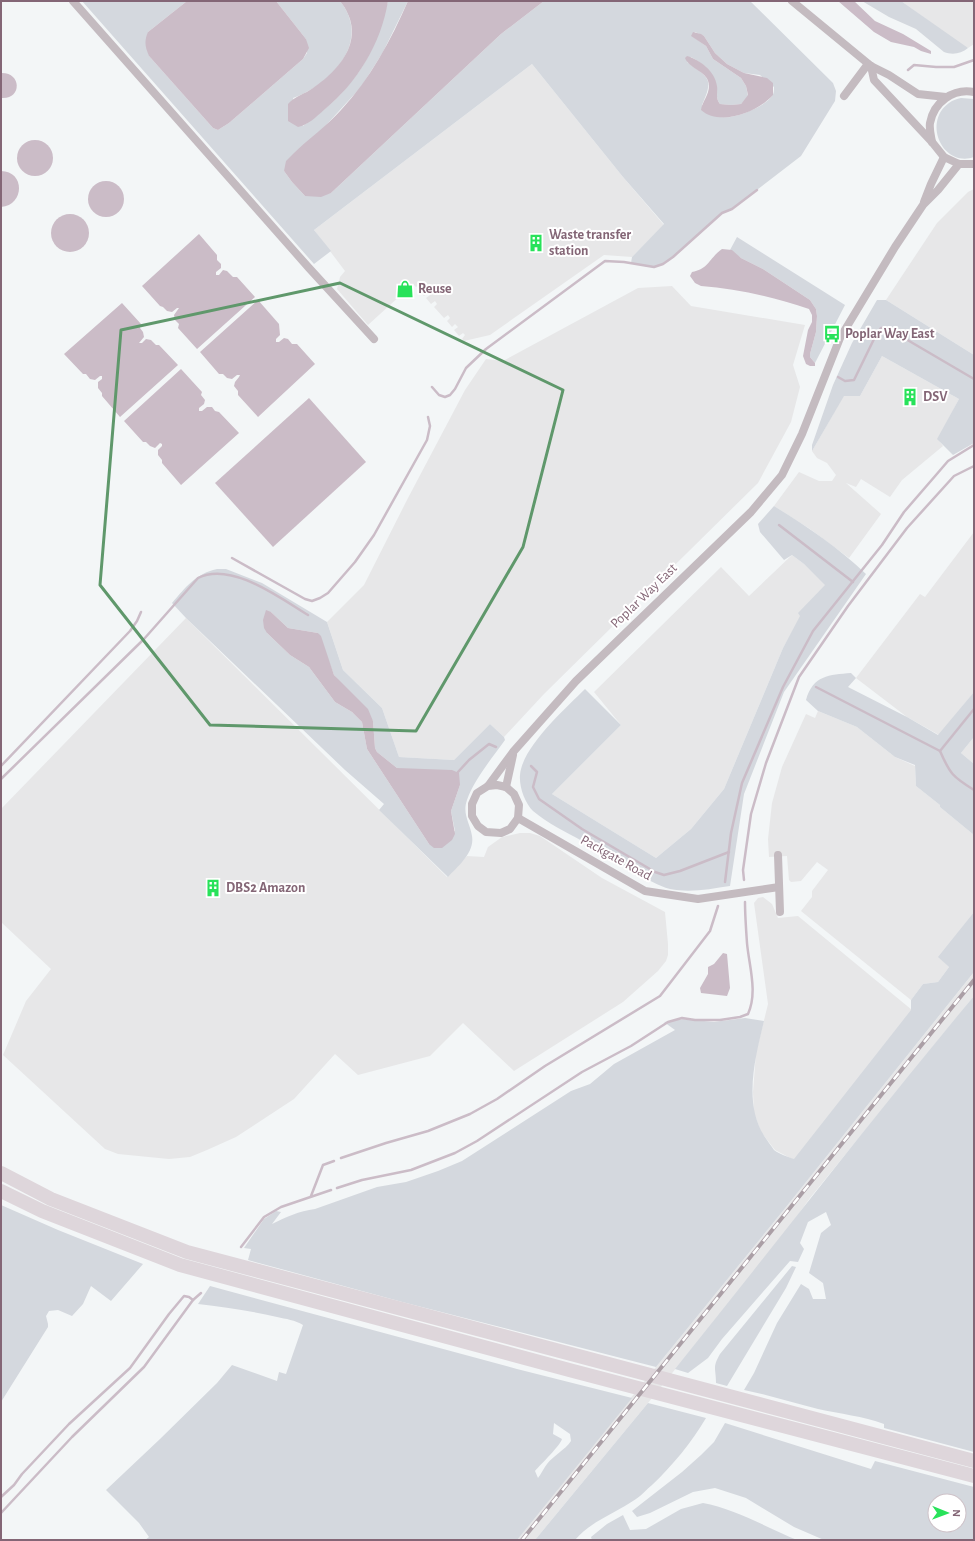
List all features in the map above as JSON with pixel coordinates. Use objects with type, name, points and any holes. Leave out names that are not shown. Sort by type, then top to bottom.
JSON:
[{"type":"highway","points":[[1,1174],[51,1199],[187,1252],[974,1461]]},
{"type":"highway","points":[[1,1191],[42,1211],[180,1265],[573,1371],[974,1476]]},
{"type":"street","points":[[73,1],[309,268],[374,339]]},
{"type":"street","points":[[792,1],[869,65],[918,94],[946,97]]},
{"type":"street","points":[[844,96],[869,65]]},
{"type":"street","points":[[869,65],[874,80],[932,142],[944,157],[959,164],[974,164]]},
{"type":"street","points":[[932,142],[930,124],[935,109],[946,97],[956,92],[974,92]]},
{"type":"street","name":"Poplar Way East","points":[[924,205],[931,184],[944,157]]},
{"type":"street","name":"Poplar Way East","points":[[518,818],[510,829],[501,833],[486,832],[478,826],[472,816],[472,804],[477,793],[488,786],[513,752],[576,681],[751,512],[782,475],[802,434],[840,338],[895,247],[924,205],[959,164]]},
{"type":"street","points":[[506,788],[513,752]]},
{"type":"street","points":[[488,786],[497,785],[506,788],[514,794],[519,805],[518,818]]},
{"type":"street","name":"Packgate Road","points":[[518,818],[645,892],[698,899],[779,887]]},
{"type":"street","points":[[778,855],[780,912]]},
{"type":"highlighted area","points":[[340,283],[563,390],[523,547],[416,731],[210,725],[100,585],[121,330]]},
{"type":"shaded area","points":[[82,1],[187,1],[148,32],[149,56],[213,128],[218,130],[229,123],[303,59],[307,53],[306,39],[276,1],[340,1],[349,16],[352,31],[349,46],[343,59],[333,72],[321,83],[293,98],[303,126],[341,94],[369,56],[381,25],[388,1],[408,1],[383,52],[361,87],[284,171],[305,196],[331,193],[501,34],[544,1],[750,1],[833,83],[836,91],[835,101],[801,156],[732,209],[722,213],[680,252],[662,264],[655,267],[649,267],[631,263],[632,257],[664,224],[623,177],[532,64],[314,230],[331,251],[314,264]],"holes":[[[695,32],[704,36],[715,53],[727,64],[744,73],[760,75],[774,87],[772,96],[755,109],[730,117],[717,116],[702,105],[708,89],[707,79],[687,62],[691,57],[704,66],[714,78],[717,89],[717,98],[720,104],[741,104],[748,96],[746,86],[741,78],[713,59],[706,46],[692,36]]]},
{"type":"shaded area","points":[[187,1],[276,1],[306,39],[309,48],[303,59],[229,123],[218,130],[213,128],[149,56],[146,47],[148,32]]},
{"type":"shaded area","points":[[340,1],[388,1],[380,32],[366,62],[357,75],[347,88],[321,113],[309,123],[298,127],[288,121],[288,104],[324,80],[342,60],[348,49],[352,26],[348,14]]},
{"type":"shaded area","points":[[408,1],[544,1],[501,34],[331,193],[321,197],[305,196],[284,171],[286,161],[336,116],[352,98],[379,58]]},
{"type":"shaded area","points":[[838,1],[854,1],[875,21],[903,34],[931,51],[931,54],[914,47],[891,42],[874,32]]},
{"type":"shaded area","points":[[862,1],[901,1],[968,48],[962,52],[956,53],[944,52],[916,29],[889,17]]},
{"type":"shaded area","points":[[901,1],[974,1],[974,44],[968,48],[965,47]]},
{"type":"shaded area","points":[[693,32],[704,36],[715,53],[727,64],[744,73],[767,78],[773,83],[773,95],[758,107],[749,112],[738,115],[718,117],[709,115],[701,110],[709,89],[708,81],[703,74],[687,62],[685,58],[687,56],[702,63],[710,71],[716,81],[717,95],[720,104],[741,104],[748,95],[746,86],[741,78],[713,59],[706,46],[691,36]]},
{"type":"shaded area","points":[[532,64],[623,177],[664,225],[632,257],[604,255],[490,335],[464,341],[462,339],[465,335],[463,333],[459,336],[454,330],[458,327],[455,324],[452,327],[447,321],[450,318],[448,315],[444,318],[434,307],[437,304],[435,301],[431,304],[426,298],[430,295],[427,293],[424,296],[418,290],[424,285],[422,282],[416,287],[413,284],[368,325],[337,289],[340,277],[345,271],[314,230]]},
{"type":"shaded area","points":[[1,73],[8,74],[16,81],[16,91],[13,95],[1,98]]},
{"type":"shaded area","points":[[961,98],[974,99],[974,157],[963,159],[953,156],[945,150],[937,131],[937,121],[941,111],[950,102]]},
{"type":"shaded area","points":[[39,140],[48,145],[52,151],[52,165],[48,171],[39,176],[31,176],[22,171],[18,165],[17,154],[22,145],[28,141]]},
{"type":"shaded area","points":[[1,171],[9,172],[14,176],[18,182],[19,188],[18,195],[14,201],[9,205],[1,207]]},
{"type":"shaded area","points":[[106,181],[119,186],[124,199],[119,212],[106,217],[93,212],[88,199],[93,186]]},
{"type":"shaded area","points":[[974,189],[974,355],[886,300],[937,223],[968,192]]},
{"type":"shaded area","points":[[70,214],[83,220],[89,233],[83,246],[70,252],[57,246],[51,233],[57,220]]},
{"type":"shaded area","points":[[199,234],[217,255],[217,260],[221,264],[221,268],[216,272],[216,275],[219,275],[223,270],[227,271],[233,277],[237,277],[255,297],[197,349],[178,328],[179,324],[175,320],[174,315],[179,308],[172,312],[167,311],[160,306],[142,286]]},
{"type":"shaded area","points":[[737,237],[845,305],[815,363],[810,357],[810,354],[816,332],[816,309],[810,300],[763,269],[741,258],[730,250]]},
{"type":"shaded area","points":[[722,249],[732,250],[741,258],[763,269],[810,300],[816,309],[817,316],[816,332],[810,354],[815,366],[806,364],[803,356],[808,330],[812,322],[812,315],[809,309],[756,294],[701,286],[695,283],[690,276],[692,272],[698,271],[706,266]]},
{"type":"shaded area","points":[[672,286],[691,306],[805,325],[793,365],[800,387],[791,422],[758,483],[544,694],[504,737],[490,724],[454,760],[399,757],[382,708],[343,670],[327,622],[364,585],[465,390],[486,359],[503,361],[638,288]]},
{"type":"shaded area","points":[[258,300],[279,324],[280,335],[276,339],[276,342],[279,342],[284,338],[288,339],[292,344],[297,344],[315,364],[258,417],[238,395],[238,391],[234,386],[240,375],[237,375],[232,379],[227,378],[223,374],[219,374],[200,352]]},
{"type":"shaded area","points":[[877,300],[886,300],[974,355],[974,443],[953,455],[937,439],[959,399],[882,356],[860,396],[844,396],[812,451],[812,445],[833,385],[852,343]]},
{"type":"shaded area","points":[[122,303],[141,324],[140,328],[144,337],[139,343],[142,343],[146,339],[151,340],[156,345],[159,345],[178,365],[120,417],[102,396],[102,393],[98,388],[98,382],[102,379],[102,376],[95,380],[90,379],[86,374],[83,374],[64,354]]},
{"type":"shaded area","points":[[882,356],[959,399],[938,439],[943,446],[902,480],[890,497],[861,479],[856,487],[846,483],[881,514],[849,558],[810,529],[774,506],[799,472],[819,481],[832,481],[836,475],[827,463],[817,458],[812,451],[844,395],[860,396]]},
{"type":"shaded area","points":[[181,369],[202,392],[201,395],[205,400],[204,404],[199,408],[199,411],[202,411],[207,407],[212,407],[215,411],[219,412],[239,433],[181,485],[162,463],[162,460],[158,455],[158,450],[162,444],[160,443],[155,448],[146,442],[143,442],[124,421]]},
{"type":"shaded area","points":[[309,398],[366,462],[273,547],[215,483]]},
{"type":"shaded area","points":[[774,506],[822,537],[866,574],[784,692],[744,794],[730,886],[692,891],[666,888],[637,874],[550,823],[533,811],[527,804],[522,790],[520,775],[523,764],[528,752],[536,740],[585,689],[621,725],[552,794],[656,858],[691,829],[724,789],[783,648],[800,616],[798,613],[825,585],[804,564],[792,555],[784,560],[760,532],[758,524]]},
{"type":"shaded area","points":[[974,532],[974,692],[939,735],[907,717],[856,678],[920,594],[925,597]]},
{"type":"shaded area","points":[[792,555],[826,585],[799,613],[801,616],[783,648],[724,789],[691,829],[656,858],[552,794],[621,725],[594,692],[721,567],[749,596]]},
{"type":"shaded area","points":[[226,569],[262,583],[327,622],[343,670],[382,708],[399,757],[454,760],[490,724],[504,737],[505,740],[470,792],[465,810],[472,836],[471,848],[468,854],[448,877],[379,810],[384,804],[345,770],[172,603],[192,582],[209,571]],"holes":[[[271,612],[288,628],[318,633],[334,675],[373,721],[375,748],[377,752],[397,768],[460,785],[451,811],[455,831],[429,844],[367,749],[362,722],[352,712],[335,702],[309,667],[290,655],[267,633]]]},
{"type":"shaded area","points":[[266,610],[271,612],[288,628],[318,633],[321,636],[334,675],[368,709],[373,721],[375,748],[377,752],[397,768],[452,770],[459,773],[460,785],[451,811],[455,834],[452,840],[442,848],[434,848],[429,844],[367,749],[362,722],[352,712],[335,702],[309,667],[290,655],[267,633],[264,628],[263,620]]},
{"type":"shaded area","points":[[186,618],[447,877],[467,856],[484,857],[488,847],[502,837],[520,833],[530,833],[540,836],[602,878],[665,912],[668,944],[668,955],[666,961],[658,971],[623,1002],[514,1071],[463,1023],[430,1056],[358,1075],[335,1054],[294,1099],[236,1137],[190,1157],[169,1159],[118,1154],[105,1149],[3,1055],[26,1001],[51,969],[1,922],[1,809]]},
{"type":"shaded area","points":[[851,673],[856,678],[848,687],[907,717],[938,735],[974,692],[974,737],[961,753],[974,764],[974,835],[916,786],[915,765],[895,757],[857,727],[818,711],[806,700],[813,686],[823,678]]},
{"type":"shaded area","points":[[818,711],[857,727],[895,757],[915,766],[916,786],[974,835],[974,912],[939,957],[949,967],[938,982],[923,984],[911,1000],[801,911],[812,897],[812,891],[828,870],[817,862],[801,881],[791,882],[789,880],[787,856],[769,857],[768,839],[772,803],[782,767],[806,714],[815,718]]},
{"type":"shaded area","points":[[974,737],[974,764],[961,753]]},
{"type":"shaded area","points":[[763,897],[772,904],[778,918],[798,916],[912,1010],[794,1160],[775,1150],[761,1132],[754,1113],[753,1092],[756,1053],[768,1004],[754,903],[758,898]]},
{"type":"shaded area","points":[[974,912],[974,972],[656,1367],[406,1303],[248,1260],[251,1249],[244,1248],[264,1219],[276,1211],[281,1212],[272,1224],[298,1213],[315,1209],[377,1187],[406,1182],[462,1161],[571,1091],[590,1084],[614,1064],[675,1030],[664,1022],[684,1019],[714,1022],[745,1018],[764,1021],[754,1066],[753,1097],[755,1112],[759,1127],[774,1150],[794,1159],[911,1010],[911,1000],[923,984],[938,982],[949,967],[938,957]]},
{"type":"shaded area","points":[[723,953],[727,954],[730,988],[727,996],[701,993],[700,988],[708,974],[708,967],[714,964]]},
{"type":"shaded area","points":[[974,972],[974,996],[810,1198],[785,1233],[535,1540],[517,1540],[538,1512],[782,1212]]},
{"type":"shaded area","points":[[974,996],[974,1452],[884,1428],[884,1424],[868,1419],[818,1409],[744,1390],[754,1373],[777,1323],[801,1284],[809,1289],[813,1299],[826,1299],[823,1283],[809,1273],[821,1233],[831,1225],[826,1212],[808,1222],[800,1243],[804,1249],[798,1262],[790,1261],[722,1339],[708,1358],[688,1373],[675,1369],[898,1088]]},
{"type":"shaded area","points":[[1,1205],[58,1230],[143,1264],[111,1301],[91,1286],[83,1304],[72,1316],[58,1310],[49,1311],[46,1316],[48,1327],[1,1402]]},
{"type":"shaded area","points":[[792,1266],[796,1267],[786,1288],[727,1386],[716,1383],[715,1365],[720,1354]]},
{"type":"shaded area","points":[[210,1286],[517,1369],[632,1398],[517,1540],[145,1540],[149,1537],[139,1523],[106,1490],[217,1383],[232,1365],[277,1381],[279,1372],[286,1374],[303,1325],[290,1320],[257,1313],[198,1304]],"holes":[[[554,1423],[570,1434],[571,1441],[550,1461],[538,1478],[535,1471],[562,1439],[553,1434]]]},
{"type":"shaded area","points":[[648,1403],[706,1418],[688,1445],[674,1462],[636,1499],[596,1522],[581,1533],[575,1540],[535,1540]]},
{"type":"shaded area","points":[[725,1423],[871,1469],[875,1461],[974,1487],[974,1540],[824,1540],[794,1527],[746,1498],[715,1488],[693,1492],[650,1513],[637,1517],[632,1511],[682,1472],[714,1442]]},
{"type":"shaded area","points":[[703,1503],[726,1509],[797,1540],[592,1540],[591,1537],[607,1524],[623,1515],[630,1530],[646,1529],[681,1509]]},
{"type":"waterway","points":[[908,70],[914,65],[954,67],[974,60]]},
{"type":"waterway","points":[[432,387],[439,395],[445,397],[450,395],[455,389],[466,368],[486,349],[605,261],[624,262],[654,267],[663,264],[673,257],[722,213],[732,209],[757,190]]},
{"type":"waterway","points":[[838,377],[845,381],[854,380],[875,337],[881,328],[887,328],[974,379]]},
{"type":"waterway","points":[[232,558],[305,599],[312,601],[328,593],[355,562],[374,535],[427,440],[430,426],[428,417]]},
{"type":"waterway","points":[[725,882],[731,833],[742,783],[783,687],[813,631],[882,545],[904,512],[948,461],[974,445]]},
{"type":"waterway","points":[[744,880],[743,870],[751,814],[766,763],[799,677],[848,606],[907,528],[954,476],[974,466]]},
{"type":"waterway","points":[[779,525],[853,582]]},
{"type":"waterway","points":[[1,779],[144,639],[198,578],[211,574],[225,574],[240,578],[270,591],[308,615]]},
{"type":"waterway","points":[[1,766],[130,631],[141,612]]},
{"type":"waterway","points":[[816,687],[940,751],[953,774],[961,782],[974,790]]},
{"type":"waterway","points":[[940,751],[974,709]]},
{"type":"waterway","points":[[458,772],[469,760],[489,744],[496,747]]},
{"type":"waterway","points":[[531,766],[537,772],[533,787],[539,799],[582,829],[655,872],[664,875],[680,871],[729,852]]},
{"type":"waterway","points":[[337,1188],[362,1180],[411,1170],[455,1153],[477,1141],[582,1072],[631,1046],[668,1022],[682,1018],[695,1020],[720,1020],[740,1017],[748,1014],[751,1006],[753,988],[747,943],[745,902]]},
{"type":"waterway","points":[[341,1158],[428,1131],[470,1114],[497,1099],[545,1066],[660,996],[710,931],[718,906]]},
{"type":"waterway","points":[[311,1196],[323,1165],[334,1161]]},
{"type":"waterway","points":[[241,1247],[264,1217],[281,1207],[331,1190]]},
{"type":"waterway","points":[[1,1513],[72,1437],[144,1367],[193,1300],[201,1293]]},
{"type":"waterway","points":[[1,1497],[14,1485],[22,1474],[69,1424],[130,1368],[169,1314],[184,1296],[193,1300]]},
{"type":"railway","points":[[522,1540],[974,980]]},
{"type":"place","name":"Waste transfer station","points":[[536,243]]},
{"type":"place","name":"Reuse","points":[[405,289]]},
{"type":"place","name":"Poplar Way East","points":[[832,334]]},
{"type":"place","name":"DSV","points":[[910,397]]},
{"type":"place","name":"DBS2 Amazon","points":[[213,888]]}]
